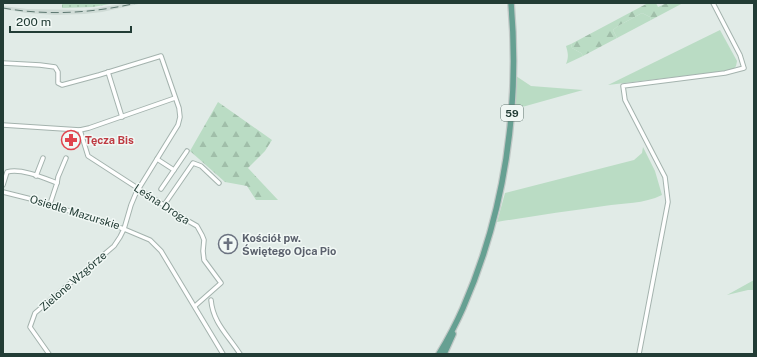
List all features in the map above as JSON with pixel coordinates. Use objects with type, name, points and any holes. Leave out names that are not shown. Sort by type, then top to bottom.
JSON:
[{"type":"main road","name":"59","points":[[439,354],[465,304],[483,257],[502,186],[510,133],[514,80],[514,46],[511,3]]},
{"type":"main road","name":"59","points":[[444,354],[451,341],[456,322]]},
{"type":"street","points":[[639,354],[668,202],[665,177],[625,100],[623,86],[725,73],[744,68],[740,55],[713,3]]},
{"type":"street","name":"Osiedle Mazurskie","points":[[3,63],[55,67],[58,72],[58,83],[62,85],[161,56],[179,108],[180,117],[178,125],[131,204],[124,229],[50,204],[3,192]]},
{"type":"street","points":[[108,72],[122,117]]},
{"type":"street","points":[[3,125],[80,130],[175,98]]},
{"type":"street","name":"Leśna Droga","points":[[80,130],[88,156],[200,230],[204,240],[204,260],[221,283],[195,306]]},
{"type":"street","points":[[161,188],[187,151]]},
{"type":"street","points":[[36,176],[43,158]]},
{"type":"street","points":[[50,204],[58,177],[66,158]]},
{"type":"street","points":[[157,159],[174,170]]},
{"type":"street","points":[[164,205],[193,163],[201,166],[219,183]]},
{"type":"street","points":[[3,185],[7,172],[13,170],[57,183]]},
{"type":"street","points":[[124,229],[146,238],[155,244],[195,306],[223,354]]},
{"type":"street","name":"Zielone Wzgórze","points":[[49,354],[30,327],[35,313],[114,246],[124,229]]},
{"type":"street","points":[[211,300],[212,311],[216,322],[240,354]]},
{"type":"shaded area","points":[[128,3],[143,3],[102,12],[84,14],[55,15],[26,13],[3,9],[3,6],[27,9],[85,10]]},
{"type":"green space","points":[[62,3],[115,3],[93,7],[62,8]]},
{"type":"green space","points":[[648,3],[656,3],[658,7],[667,3],[683,3],[651,20],[650,17],[642,13],[613,30],[617,38],[583,56],[581,53],[572,48],[571,44]]},
{"type":"green space","points":[[642,13],[650,17],[651,20],[617,38],[613,30]]},
{"type":"green space","points":[[720,30],[737,61],[733,70],[608,85]]},
{"type":"green space","points":[[571,44],[572,48],[581,53],[583,56],[566,64],[568,55],[566,46]]},
{"type":"green space","points":[[516,76],[531,86],[583,90],[515,109]]},
{"type":"green space","points":[[218,102],[272,140],[265,151],[248,168],[278,200],[256,200],[247,186],[225,182],[190,151]]},
{"type":"green space","points":[[643,147],[655,171],[662,195],[641,202],[497,222],[505,193],[634,160],[642,153]]},
{"type":"green space","points":[[754,280],[754,290],[727,295]]},
{"type":"railway","points":[[3,8],[54,13],[104,9],[137,3]]},
{"type":"place","name":"Tęcza Bis","points":[[71,140]]},
{"type":"place","name":"Kościół pw. Świętego Ojca Pio","points":[[228,244]]}]
